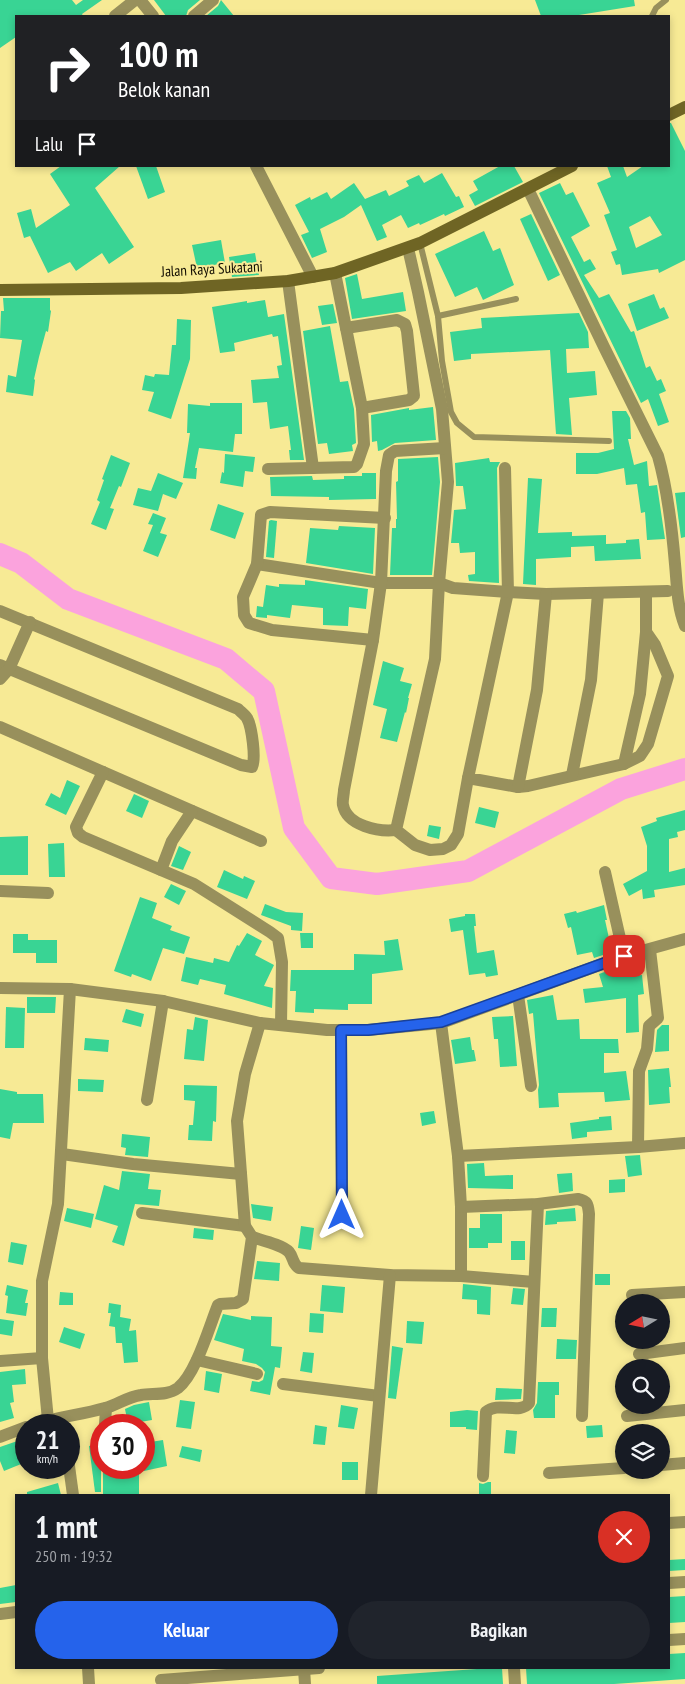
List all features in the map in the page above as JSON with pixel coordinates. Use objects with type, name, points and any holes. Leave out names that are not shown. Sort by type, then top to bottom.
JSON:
[{"type":"main road","points":[[670,112],[685,107]]},
{"type":"main road","name":"Jalan Raya Sukatani","points":[[0,290],[181,288],[288,281],[335,273],[414,246],[570,167]]},
{"type":"street","points":[[115,15],[135,0]]},
{"type":"street","points":[[140,0],[152,15]]},
{"type":"street","points":[[195,15],[213,0]]},
{"type":"street","points":[[257,167],[314,277]]},
{"type":"street","points":[[528,189],[658,456],[663,472],[670,520],[677,592],[685,626]]},
{"type":"street","points":[[396,830],[435,659],[439,583],[448,482],[442,409],[418,292],[414,246]]},
{"type":"street","points":[[268,469],[354,467],[357,464],[364,444],[362,408],[335,273]]},
{"type":"street","points":[[288,281],[313,468]]},
{"type":"street","points":[[346,328],[397,320],[405,324],[407,331],[414,396],[409,400],[362,408]]},
{"type":"street","points":[[445,448],[391,452],[386,471],[381,583],[373,640],[343,805],[347,815],[362,825],[383,830],[396,830],[415,845],[430,850],[443,849],[451,845],[458,834],[468,778],[508,592],[505,468]]},
{"type":"street","points":[[373,640],[272,630],[249,623],[244,615],[243,597],[257,564],[260,519],[266,513],[385,518]]},
{"type":"street","points":[[257,564],[381,583],[439,583],[453,588],[508,592],[598,594],[668,591]]},
{"type":"street","points":[[624,764],[640,694],[646,632],[646,592]]},
{"type":"street","points":[[518,787],[537,690],[546,594]]},
{"type":"street","points":[[572,775],[591,680],[598,594]]},
{"type":"street","points":[[0,611],[238,709],[247,718],[254,764],[252,767],[241,765],[4,667]]},
{"type":"street","points":[[0,679],[4,667],[30,622]]},
{"type":"street","points":[[468,778],[518,787],[624,764],[640,756],[648,744],[668,676],[655,645],[646,632]]},
{"type":"street","points":[[0,727],[261,841]]},
{"type":"street","points":[[102,772],[76,827],[78,833],[83,837],[194,884],[278,938],[282,962],[281,1024]]},
{"type":"street","points":[[161,870],[172,842],[192,811]]},
{"type":"street","points":[[604,872],[624,956]]},
{"type":"street","points":[[0,891],[48,893]]},
{"type":"street","points":[[0,988],[70,989],[163,1001],[260,1023],[341,1030],[368,1030],[441,1022],[624,956],[650,950],[685,938]]},
{"type":"street","points":[[638,1147],[639,1071],[647,1049],[649,1026],[658,1018],[650,950]]},
{"type":"street","points":[[49,1414],[42,1358],[42,1281],[58,1204],[70,989]]},
{"type":"street","points":[[518,995],[531,1086]]},
{"type":"street","points":[[147,1100],[163,1001]]},
{"type":"street","points":[[441,1022],[458,1156],[461,1207],[460,1276]]},
{"type":"street","points":[[80,1414],[106,1408],[123,1400],[141,1395],[170,1393],[178,1388],[197,1360],[218,1305],[236,1303],[243,1299],[248,1232],[237,1121],[246,1074],[260,1023]]},
{"type":"street","points":[[341,1030],[342,1215]]},
{"type":"street","points":[[458,1156],[685,1143]]},
{"type":"street","points":[[62,1154],[133,1164],[241,1174]]},
{"type":"street","points":[[461,1207],[538,1204],[578,1199],[585,1200],[588,1204],[589,1224],[582,1416]]},
{"type":"street","points":[[483,1476],[486,1412],[492,1408],[524,1407],[529,1403],[538,1204]]},
{"type":"street","points":[[142,1213],[248,1232],[287,1250],[291,1255],[293,1263],[300,1268],[390,1275],[460,1276],[534,1282]]},
{"type":"street","points":[[371,1494],[390,1275]]},
{"type":"street","points":[[650,1294],[685,1292]]},
{"type":"street","points":[[639,1354],[685,1348]]},
{"type":"street","points":[[0,1361],[42,1358]]},
{"type":"street","points":[[197,1360],[257,1374]]},
{"type":"street","points":[[284,1384],[379,1396]]},
{"type":"street","points":[[106,1408],[106,1414]]},
{"type":"street","points":[[627,1416],[685,1410]]},
{"type":"street","points":[[0,1437],[15,1432]]},
{"type":"street","points":[[670,1465],[685,1464]]},
{"type":"street","points":[[549,1474],[615,1469]]},
{"type":"street","points":[[71,1479],[73,1494]]},
{"type":"street","points":[[670,1523],[685,1522]]},
{"type":"street","points":[[670,1583],[685,1582]]},
{"type":"street","points":[[0,1614],[15,1612]]},
{"type":"street","points":[[670,1640],[685,1639]]},
{"type":"street","points":[[88,1669],[89,1684]]},
{"type":"street","points":[[161,1680],[190,1672],[304,1669],[305,1684]]},
{"type":"street","points":[[514,1669],[515,1684]]},
{"type":"lane","points":[[652,15],[656,8],[666,0]]},
{"type":"lane","points":[[414,246],[438,316],[442,361],[451,412],[457,423],[474,437],[609,441]]},
{"type":"lane","points":[[438,316],[516,299]]},
{"type":"building","points":[[0,0],[72,0],[76,5],[83,0],[102,0],[82,15],[15,15],[15,38],[0,48]]},
{"type":"building","points":[[154,0],[200,0],[188,10],[186,15],[165,15]]},
{"type":"building","points":[[221,0],[233,15],[207,15],[218,6]]},
{"type":"building","points":[[535,0],[634,0],[635,6],[579,15],[541,15]]},
{"type":"building","points":[[671,123],[685,151],[685,260],[659,273],[658,269],[622,275],[620,264],[616,265],[611,252],[617,250],[604,215],[610,213],[597,183],[611,177],[607,167],[623,167],[627,177],[642,167],[670,167]],"holes":[[[650,216],[662,235],[636,248],[629,227]]]},
{"type":"building","points":[[60,167],[119,167],[95,188],[134,247],[109,264],[102,253],[76,271],[70,262],[48,273],[30,236],[24,238],[17,213],[31,209],[36,228],[70,205],[50,174]]},
{"type":"building","points":[[136,167],[156,167],[165,192],[148,199]]},
{"type":"building","points":[[498,167],[515,167],[523,182],[475,206],[469,195],[478,190],[473,181]]},
{"type":"building","points":[[442,173],[456,197],[459,196],[464,207],[445,216],[444,214],[420,225],[419,223],[408,228],[401,215],[382,225],[387,237],[377,241],[361,205],[344,217],[320,229],[327,252],[312,258],[301,235],[309,232],[295,205],[310,197],[311,200],[327,192],[331,199],[354,183],[365,199],[386,190],[389,196],[409,186],[406,181],[419,175],[424,183]]},
{"type":"building","points":[[560,183],[566,195],[573,192],[590,226],[571,237],[584,262],[590,259],[596,269],[584,275],[599,298],[609,294],[631,332],[634,331],[646,368],[650,366],[657,381],[661,379],[666,391],[659,394],[669,422],[658,426],[648,399],[641,403],[539,193]]},
{"type":"building","points":[[531,214],[560,275],[548,281],[520,219]]},
{"type":"building","points":[[484,231],[493,251],[500,248],[514,285],[483,300],[477,287],[455,297],[435,254]]},
{"type":"building","points":[[221,240],[225,263],[197,268],[192,245]]},
{"type":"building","points":[[255,253],[259,275],[232,277],[229,257]]},
{"type":"building","points":[[357,274],[362,299],[403,292],[406,311],[352,319],[345,278]]},
{"type":"building","points":[[654,294],[660,309],[664,307],[669,318],[637,331],[628,304]]},
{"type":"building","points":[[3,298],[50,298],[51,311],[48,332],[46,331],[39,357],[34,379],[33,396],[6,392],[8,375],[16,377],[22,340],[0,338],[1,311],[4,311]]},
{"type":"building","points":[[265,300],[268,317],[284,314],[304,460],[290,460],[289,450],[291,450],[288,426],[270,429],[267,402],[253,403],[251,380],[279,378],[277,366],[282,365],[278,336],[273,337],[272,334],[234,343],[235,351],[220,353],[212,307]]},
{"type":"building","points":[[333,304],[337,323],[322,325],[318,306]]},
{"type":"building","points":[[579,313],[588,332],[589,348],[566,349],[567,373],[595,371],[597,395],[569,398],[572,435],[556,434],[550,350],[471,354],[471,359],[454,361],[450,332],[482,328],[481,318]]},
{"type":"building","points":[[177,319],[191,320],[190,359],[171,419],[148,411],[154,392],[142,390],[145,375],[154,377],[155,374],[169,375],[172,345],[176,345]]},
{"type":"building","points":[[330,326],[340,382],[348,381],[354,409],[356,443],[352,445],[353,451],[329,454],[327,443],[318,444],[303,331]]},
{"type":"building","points":[[210,403],[242,403],[242,434],[235,434],[233,452],[199,448],[195,468],[197,468],[196,479],[183,478],[190,433],[187,433],[188,404],[210,406]]},
{"type":"building","points":[[433,407],[436,440],[395,443],[378,451],[377,441],[372,442],[371,415],[409,408],[409,410]]},
{"type":"building","points":[[612,411],[626,411],[630,418],[631,439],[628,439],[634,465],[647,461],[649,486],[657,485],[665,539],[647,540],[645,512],[641,513],[637,484],[626,485],[624,468],[597,474],[576,474],[576,453],[598,453],[614,449]]},
{"type":"building","points":[[225,454],[255,457],[253,472],[245,471],[243,487],[220,483],[222,472],[224,473]]},
{"type":"building","points":[[111,455],[130,463],[121,487],[119,486],[110,508],[114,509],[106,530],[91,524],[100,502],[97,500]]},
{"type":"building","points":[[438,457],[440,482],[432,575],[390,575],[392,528],[396,528],[397,519],[396,482],[398,481],[398,459]]},
{"type":"building","points":[[489,458],[490,462],[500,462],[497,468],[499,583],[469,581],[468,575],[475,574],[475,552],[460,553],[459,543],[451,543],[454,510],[466,509],[463,486],[456,486],[455,463]]},
{"type":"building","points":[[158,473],[183,483],[176,499],[163,494],[158,511],[133,505],[138,488],[151,491]]},
{"type":"building","points":[[362,473],[376,473],[376,499],[329,500],[329,497],[271,496],[270,477],[312,476],[313,480],[344,479],[344,476],[362,476]]},
{"type":"building","points":[[528,478],[542,479],[538,533],[572,532],[572,536],[606,535],[606,544],[626,543],[626,540],[639,539],[641,559],[595,561],[594,546],[571,547],[571,557],[536,559],[536,585],[523,584]]},
{"type":"building","points":[[685,492],[685,537],[681,538],[675,493]]},
{"type":"building","points":[[218,504],[244,513],[235,539],[210,530]]},
{"type":"building","points":[[153,513],[166,518],[160,533],[167,535],[158,557],[143,551],[153,525],[148,524]]},
{"type":"building","points":[[269,521],[277,521],[274,558],[266,557]]},
{"type":"building","points":[[339,526],[375,528],[373,574],[306,563],[310,528],[338,530]]},
{"type":"building","points":[[305,580],[368,589],[366,609],[349,607],[348,626],[323,625],[323,608],[292,605],[290,618],[267,615],[267,618],[256,617],[257,606],[263,607],[266,585],[279,587],[279,584],[305,585]]},
{"type":"building","points":[[383,661],[404,668],[400,681],[412,684],[397,742],[380,738],[387,709],[373,705]]},
{"type":"building","points":[[67,780],[80,786],[66,815],[45,805],[51,793],[60,798]]},
{"type":"building","points":[[134,794],[149,801],[142,818],[126,811]]},
{"type":"building","points":[[479,807],[499,812],[495,828],[475,823]]},
{"type":"building","points":[[685,810],[685,830],[677,832],[678,837],[669,839],[669,872],[685,868],[685,885],[654,890],[655,897],[643,899],[642,889],[629,896],[623,884],[647,871],[647,846],[641,827],[657,821],[656,818]]},
{"type":"building","points":[[429,825],[441,827],[439,839],[427,836]]},
{"type":"building","points":[[28,836],[28,875],[0,875],[0,837]]},
{"type":"building","points":[[64,843],[65,877],[49,877],[48,844]]},
{"type":"building","points":[[179,846],[191,852],[183,870],[171,866]]},
{"type":"building","points":[[224,870],[243,879],[244,876],[255,881],[247,899],[217,887]]},
{"type":"building","points":[[171,884],[186,891],[179,905],[164,897]]},
{"type":"building","points":[[140,897],[157,903],[152,918],[172,926],[170,930],[190,937],[184,954],[163,948],[151,981],[132,974],[131,977],[114,971]]},
{"type":"building","points":[[265,904],[286,912],[303,913],[302,931],[291,930],[291,926],[261,915]]},
{"type":"building","points":[[604,905],[607,920],[605,920],[612,952],[594,958],[592,952],[577,955],[571,927],[568,928],[564,914],[576,911],[577,913]]},
{"type":"building","points":[[465,914],[475,914],[476,926],[474,926],[477,953],[494,950],[498,975],[486,977],[485,973],[469,975],[463,930],[451,932],[449,919],[465,916]]},
{"type":"building","points":[[247,933],[262,941],[255,955],[274,965],[264,986],[273,988],[272,1008],[224,994],[226,985],[200,979],[198,985],[181,981],[186,957],[213,963],[214,958],[229,962],[237,945],[239,946]]},
{"type":"building","points":[[300,933],[313,933],[313,948],[301,948]]},
{"type":"building","points":[[13,934],[28,934],[28,940],[57,940],[57,963],[36,963],[36,953],[13,953]]},
{"type":"building","points":[[398,939],[403,970],[372,974],[372,1004],[348,1004],[348,1010],[314,1009],[314,1013],[295,1012],[296,991],[290,991],[291,970],[354,970],[354,954],[385,955],[384,941]]},
{"type":"building","points":[[621,966],[623,977],[642,975],[644,994],[638,995],[639,1032],[626,1033],[626,998],[585,1003],[583,989],[603,987],[599,974]]},
{"type":"building","points":[[553,995],[557,1020],[579,1019],[580,1039],[618,1039],[619,1053],[604,1053],[604,1073],[626,1071],[630,1100],[605,1102],[604,1092],[558,1093],[559,1107],[539,1108],[533,1013],[529,1014],[527,1000]]},
{"type":"building","points":[[27,997],[56,997],[55,1013],[27,1013]]},
{"type":"building","points":[[6,1007],[25,1008],[24,1048],[5,1048]]},
{"type":"building","points":[[126,1009],[144,1014],[141,1027],[122,1022]]},
{"type":"building","points":[[513,1016],[517,1066],[500,1067],[498,1039],[494,1039],[492,1017]]},
{"type":"building","points":[[195,1017],[208,1020],[204,1061],[184,1059],[187,1029],[193,1030]]},
{"type":"building","points":[[662,1025],[669,1025],[669,1051],[655,1052],[657,1030]]},
{"type":"building","points":[[470,1037],[476,1061],[455,1064],[451,1040]]},
{"type":"building","points":[[85,1038],[109,1040],[108,1052],[84,1050]]},
{"type":"building","points":[[669,1068],[670,1103],[649,1105],[648,1070]]},
{"type":"building","points":[[78,1079],[104,1080],[103,1092],[78,1091]]},
{"type":"building","points":[[184,1085],[217,1086],[216,1122],[213,1121],[212,1141],[188,1140],[189,1125],[193,1125],[195,1101],[184,1100]]},
{"type":"building","points":[[0,1089],[17,1092],[17,1094],[43,1094],[44,1123],[13,1123],[10,1139],[0,1137]]},
{"type":"building","points":[[434,1111],[436,1123],[422,1126],[420,1113]]},
{"type":"building","points":[[611,1116],[612,1130],[587,1132],[587,1137],[572,1139],[570,1123]]},
{"type":"building","points":[[122,1134],[150,1137],[148,1157],[125,1155],[126,1148],[121,1147]]},
{"type":"building","points":[[640,1155],[642,1175],[628,1177],[625,1156]]},
{"type":"building","points":[[484,1163],[485,1176],[513,1175],[513,1189],[468,1188],[467,1164]]},
{"type":"building","points":[[122,1171],[150,1174],[148,1189],[161,1190],[159,1206],[135,1204],[124,1246],[112,1242],[118,1226],[95,1219],[104,1185],[119,1190]]},
{"type":"building","points":[[572,1173],[573,1191],[559,1193],[557,1174]]},
{"type":"building","points":[[625,1179],[625,1192],[609,1193],[609,1180]]},
{"type":"building","points":[[251,1204],[273,1207],[271,1221],[253,1218]]},
{"type":"building","points":[[67,1208],[94,1214],[91,1228],[64,1221]]},
{"type":"building","points":[[575,1208],[576,1221],[545,1225],[546,1211]]},
{"type":"building","points":[[480,1214],[502,1214],[502,1243],[488,1243],[488,1248],[469,1248],[469,1228],[480,1228]]},
{"type":"building","points":[[301,1226],[314,1228],[311,1250],[298,1248]]},
{"type":"building","points":[[194,1228],[214,1230],[213,1240],[193,1238]]},
{"type":"building","points":[[511,1241],[525,1241],[525,1260],[511,1260]]},
{"type":"building","points":[[11,1242],[27,1245],[23,1265],[8,1262]]},
{"type":"building","points":[[257,1261],[280,1263],[279,1281],[254,1279]]},
{"type":"building","points":[[595,1274],[610,1274],[610,1285],[595,1285]]},
{"type":"building","points":[[463,1284],[491,1287],[490,1315],[477,1314],[477,1300],[462,1299]]},
{"type":"building","points":[[7,1285],[28,1290],[25,1303],[28,1303],[26,1316],[6,1313],[8,1296],[5,1295]]},
{"type":"building","points":[[322,1285],[345,1287],[343,1313],[320,1311]]},
{"type":"building","points":[[513,1288],[525,1289],[523,1305],[511,1304]]},
{"type":"building","points":[[60,1292],[73,1293],[73,1305],[59,1305]]},
{"type":"building","points":[[109,1303],[121,1305],[120,1317],[131,1319],[129,1331],[136,1330],[138,1362],[124,1363],[122,1343],[116,1343],[115,1327],[109,1326],[111,1313],[108,1313]]},
{"type":"building","points":[[542,1308],[557,1308],[556,1327],[541,1327]]},
{"type":"building","points":[[310,1313],[324,1314],[323,1333],[309,1332]]},
{"type":"building","points":[[223,1314],[251,1320],[251,1316],[272,1317],[271,1346],[282,1347],[280,1368],[275,1367],[270,1395],[250,1391],[252,1381],[259,1382],[263,1380],[265,1372],[256,1364],[242,1361],[244,1349],[214,1340]]},
{"type":"building","points":[[0,1319],[14,1321],[12,1336],[0,1334]]},
{"type":"building","points":[[407,1321],[424,1322],[422,1344],[406,1343]]},
{"type":"building","points":[[64,1327],[85,1334],[80,1349],[59,1342]]},
{"type":"building","points":[[557,1339],[577,1340],[576,1359],[556,1359]]},
{"type":"building","points":[[392,1346],[403,1348],[396,1399],[388,1398]]},
{"type":"building","points":[[303,1352],[314,1353],[312,1373],[300,1371]]},
{"type":"building","points":[[25,1369],[26,1384],[12,1385],[14,1402],[10,1403],[14,1418],[0,1422],[0,1372]]},
{"type":"building","points":[[206,1371],[222,1374],[219,1393],[204,1390]]},
{"type":"building","points":[[538,1382],[559,1382],[559,1395],[555,1395],[555,1418],[534,1418],[533,1410],[537,1403]]},
{"type":"building","points":[[496,1388],[522,1389],[521,1399],[495,1400]]},
{"type":"building","points":[[180,1400],[195,1402],[191,1429],[176,1427]]},
{"type":"building","points":[[149,1402],[151,1414],[126,1414],[125,1409]]},
{"type":"building","points":[[341,1405],[358,1408],[354,1429],[338,1427]]},
{"type":"building","points":[[478,1411],[477,1430],[466,1429],[466,1427],[450,1427],[450,1412]]},
{"type":"building","points":[[315,1425],[327,1427],[325,1445],[313,1444]]},
{"type":"building","points":[[602,1425],[603,1437],[587,1438],[586,1426]]},
{"type":"building","points":[[506,1430],[517,1431],[515,1454],[504,1453]]},
{"type":"building","points":[[163,1440],[167,1466],[155,1469],[155,1441]]},
{"type":"building","points":[[15,1442],[15,1466],[4,1471],[0,1461],[0,1447]]},
{"type":"building","points":[[182,1446],[202,1450],[200,1462],[179,1457]]},
{"type":"building","points":[[342,1462],[358,1462],[358,1480],[342,1480]]},
{"type":"building","points":[[93,1479],[101,1479],[101,1492],[95,1492]]},
{"type":"building","points":[[103,1479],[139,1479],[139,1494],[103,1494]]},
{"type":"building","points":[[491,1482],[491,1494],[479,1494],[479,1483]]},
{"type":"building","points":[[58,1483],[61,1494],[27,1494],[27,1492]]},
{"type":"building","points":[[685,1559],[685,1570],[670,1571],[670,1560]]},
{"type":"building","points":[[15,1585],[15,1602],[0,1604],[0,1588]]},
{"type":"building","points":[[685,1596],[685,1622],[670,1623],[670,1597]]},
{"type":"building","points":[[685,1653],[685,1679],[614,1684],[527,1684],[526,1669],[670,1669],[670,1654]]},
{"type":"building","points":[[502,1669],[503,1684],[377,1684],[377,1676]]},
{"type":"waterway","points":[[0,554],[21,563],[68,599],[226,659],[264,691],[294,828],[331,878],[377,884],[468,871],[621,789],[685,769]]},
{"type":"route","points":[[342,1215],[341,1030],[368,1030],[441,1022],[624,956]]}]
